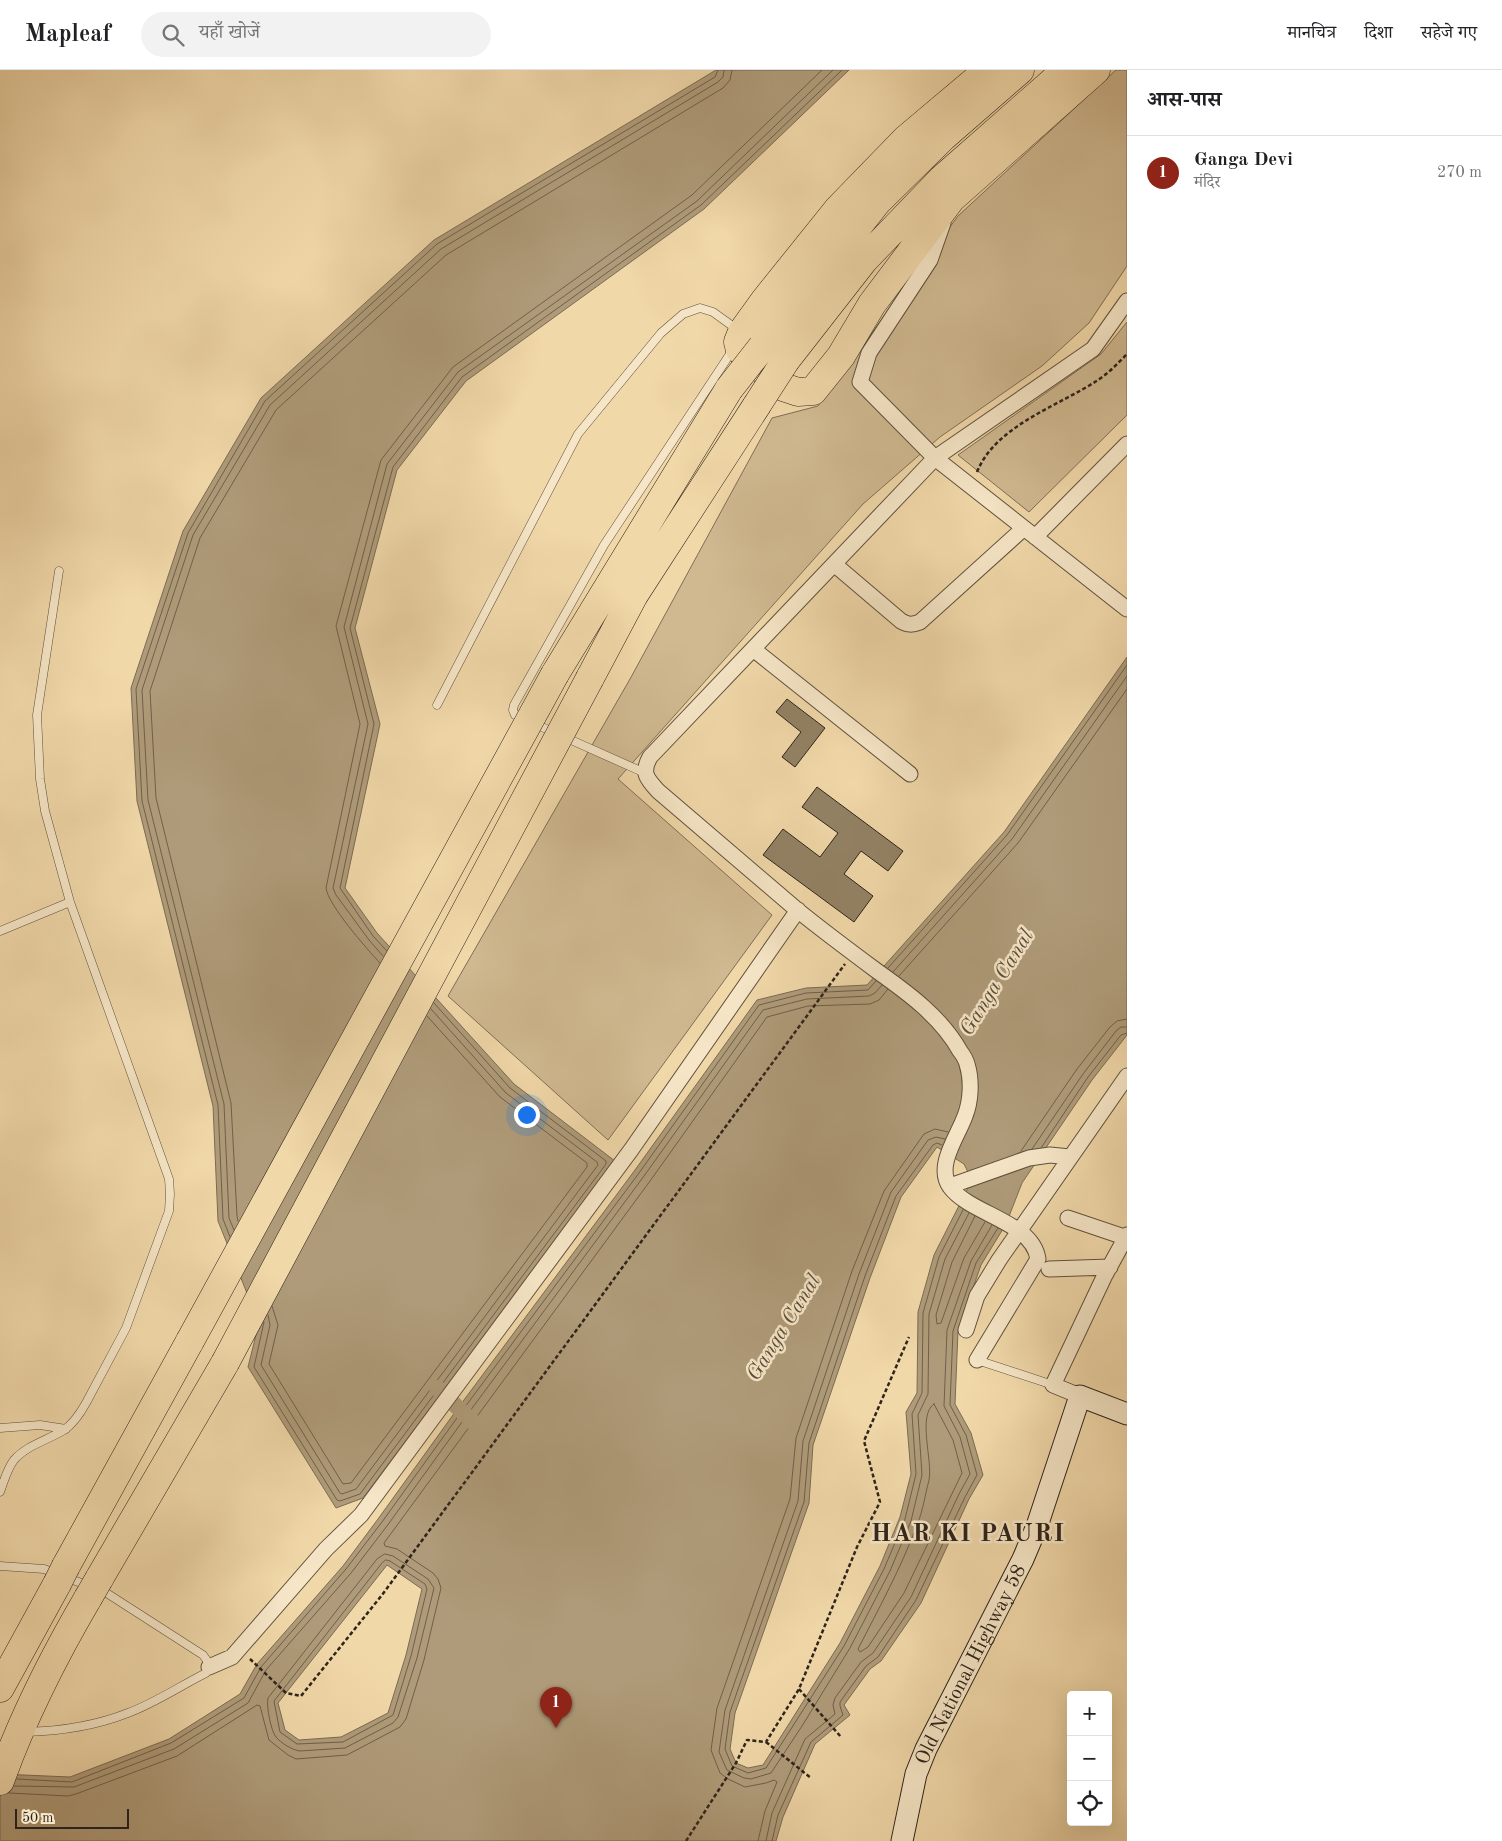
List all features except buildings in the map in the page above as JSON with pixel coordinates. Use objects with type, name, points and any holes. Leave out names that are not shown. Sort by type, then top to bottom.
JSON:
[{"type":"highway","points":[[0,1688],[555,674],[729,389],[764,300],[838,209],[906,138],[988,70]]},
{"type":"highway","points":[[1020,70],[943,137],[877,202],[747,340],[740,350],[783,387],[798,392],[813,391],[841,356],[872,304],[950,200],[1096,70]]},
{"type":"highway","points":[[0,1781],[56,1653],[225,1363],[634,596],[786,360],[864,260],[942,179],[1066,70]]},
{"type":"street","points":[[950,200],[930,260],[869,353],[860,382],[935,458],[1127,609]]},
{"type":"street","points":[[977,1360],[1038,1259],[1036,1250],[1013,1227],[963,1199],[950,1186],[945,1175],[948,1155],[966,1115],[970,1090],[967,1064],[952,1037],[898,985],[798,910],[658,791],[645,773],[646,765],[650,757],[935,458],[1093,349],[1127,301]]},
{"type":"street","points":[[834,564],[901,621],[906,624],[920,622],[1030,532],[1127,444]]},
{"type":"street","points":[[753,649],[910,774]]},
{"type":"street","points":[[209,1667],[232,1657],[326,1549],[361,1515],[631,1150],[798,910]]},
{"type":"street","points":[[966,1330],[977,1296],[1013,1227],[1070,1157],[1127,1076]]},
{"type":"street","points":[[950,1186],[1029,1158],[1050,1155],[1070,1157]]},
{"type":"street","points":[[1068,1218],[1127,1237],[1110,1267],[1053,1385],[1127,1414]]},
{"type":"street","points":[[1049,1269],[1110,1267]]},
{"type":"street","name":"Old National Highway 58","points":[[902,1841],[916,1774],[926,1749],[1023,1559],[1037,1526],[1080,1396]]},
{"type":"lane","points":[[437,705],[578,434],[661,333],[683,314],[700,308],[713,312],[747,340],[604,545],[514,705],[513,710],[515,715],[645,773]]},
{"type":"lane","points":[[0,1492],[7,1471],[14,1460],[25,1450],[66,1429],[80,1413],[126,1328],[169,1211],[169,1179],[70,902],[45,811],[40,779],[37,715],[59,571]]},
{"type":"lane","points":[[0,931],[70,902]]},
{"type":"lane","points":[[977,1360],[1053,1385]]},
{"type":"lane","points":[[0,1428],[40,1425],[66,1429]]},
{"type":"lane","points":[[0,1566],[44,1569],[105,1592],[203,1655],[209,1667],[206,1673],[128,1713],[91,1725],[56,1731],[15,1743]]},
{"type":"path","points":[[972,486],[979,467],[997,443],[1022,424],[1100,379],[1127,354]]},
{"type":"path","points":[[257,1664],[286,1693],[301,1696],[382,1595],[839,972]]},
{"type":"path","points":[[766,1742],[799,1689],[857,1547],[880,1502],[864,1441],[910,1337]]},
{"type":"path","points":[[799,1689],[841,1737]]},
{"type":"path","points":[[686,1841],[736,1762],[747,1740],[766,1742],[811,1778]]},
{"type":"shaded area","points":[[1116,70],[1127,70],[1127,266],[1089,323],[1042,366],[940,437],[863,504],[618,779],[772,915],[608,1140],[448,996],[630,679],[772,418],[818,406],[958,216]]},
{"type":"shaded area","points":[[1127,322],[1127,415],[1029,512],[958,455],[1101,354]]},
{"type":"water","points":[[716,70],[849,70],[704,209],[466,381],[397,470],[355,628],[380,724],[345,888],[377,933],[514,1084],[615,1161],[363,1498],[336,1508],[248,1367],[259,1323],[218,1221],[213,1106],[137,801],[131,688],[183,531],[261,398],[434,240]]},
{"type":"water","name":"Ganga Canal","points":[[1127,657],[1127,1035],[1092,1080],[1022,1183],[1006,1224],[981,1265],[958,1331],[955,1404],[971,1433],[983,1475],[969,1499],[921,1603],[881,1661],[870,1669],[844,1705],[850,1715],[815,1744],[783,1817],[776,1841],[0,1841],[0,1774],[70,1777],[169,1739],[240,1694],[257,1664],[343,1566],[635,1170],[757,1000],[806,988],[867,985],[1004,832]],"holes":[[[937,1147],[964,1164],[972,1180],[934,1255],[918,1312],[917,1393],[906,1412],[911,1474],[900,1517],[880,1566],[840,1643],[763,1765],[748,1768],[736,1763],[730,1749],[735,1713],[809,1503],[813,1445],[870,1278],[901,1197]],[[387,1565],[422,1589],[406,1655],[388,1713],[341,1737],[299,1740],[285,1730],[278,1703]]]},
{"type":"waterway","points":[[437,1388],[474,1423]]},
{"type":"place","name":"Ganga Devi","points":[[556,1728]]},
{"type":"district","name":"HAR KI PAURI","points":[[968,1532]]}]
